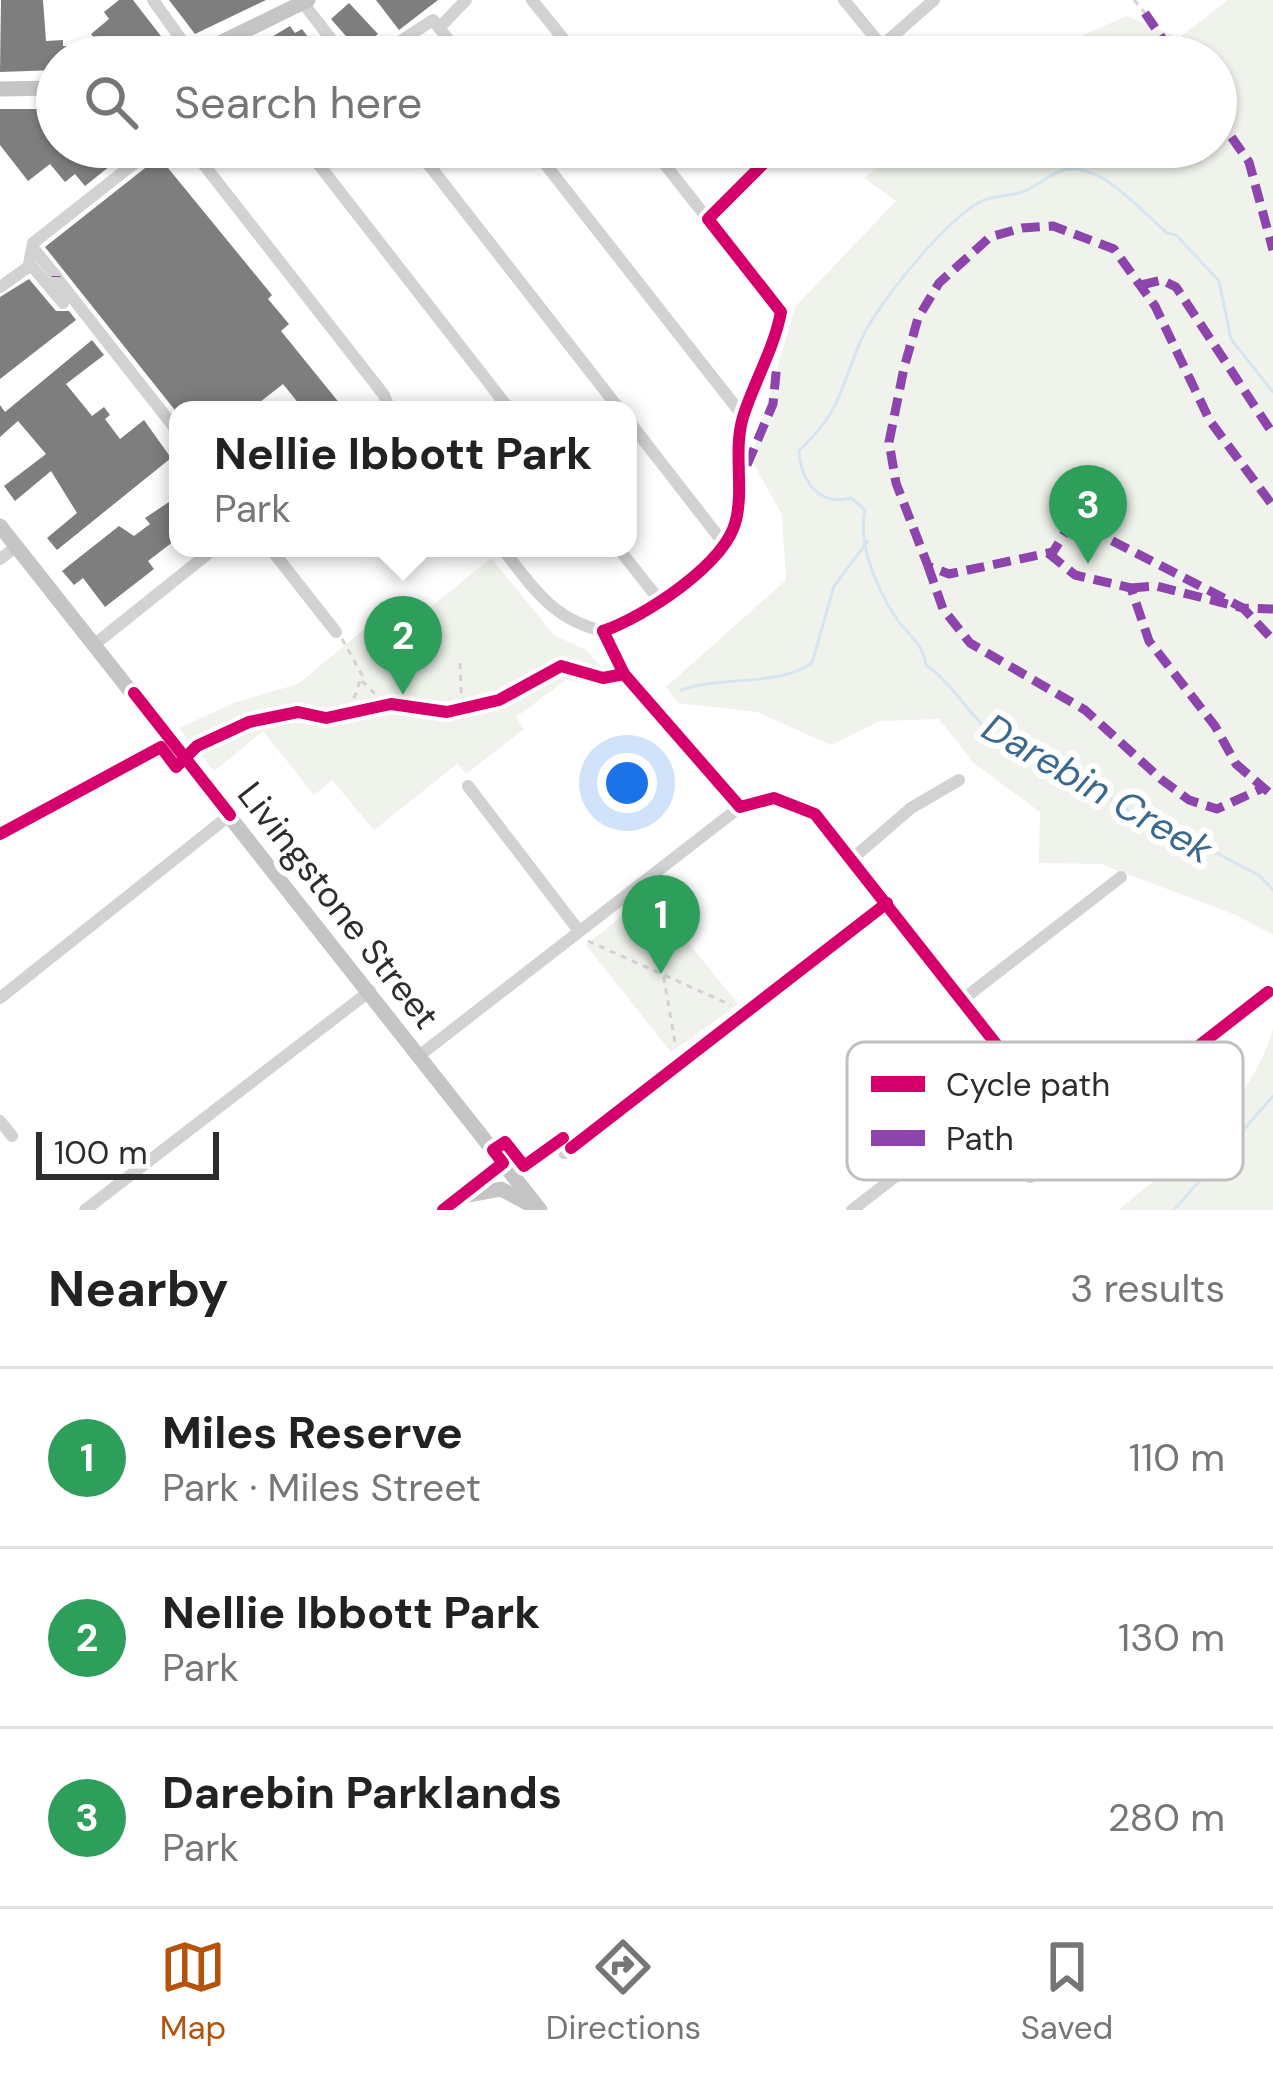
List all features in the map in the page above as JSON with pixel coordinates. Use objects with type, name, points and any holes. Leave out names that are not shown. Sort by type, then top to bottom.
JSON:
[{"type":"main road","points":[[236,36],[306,2]]},
{"type":"main road","points":[[0,89],[36,88]]},
{"type":"main road","name":"Livingstone Street","points":[[0,526],[538,1210]]},
{"type":"main road","points":[[443,1210],[502,1163]]},
{"type":"main road","points":[[459,1197],[501,1189],[538,1210]]},
{"type":"street","points":[[153,0],[178,36]]},
{"type":"street","points":[[439,28],[466,0]]},
{"type":"street","points":[[532,0],[561,36]]},
{"type":"street","points":[[844,0],[874,36]]},
{"type":"street","points":[[892,36],[934,0]]},
{"type":"street","points":[[306,2],[330,36]]},
{"type":"street","points":[[408,36],[433,20],[445,36]]},
{"type":"street","points":[[0,287],[28,264],[33,248],[130,168]]},
{"type":"street","points":[[206,168],[386,401]]},
{"type":"street","points":[[321,168],[503,401]]},
{"type":"street","points":[[431,168],[613,401]]},
{"type":"street","points":[[548,168],[743,416]]},
{"type":"street","points":[[509,557],[545,603],[571,624],[603,631],[631,622],[660,601],[725,544],[736,522],[743,416],[781,312],[668,168]]},
{"type":"street","points":[[709,219],[759,168]]},
{"type":"street","points":[[33,248],[169,420]]},
{"type":"street","points":[[28,264],[63,303]]},
{"type":"street","points":[[637,432],[725,544]]},
{"type":"street","points":[[0,559],[16,547]]},
{"type":"street","points":[[94,644],[204,557]]},
{"type":"street","points":[[276,557],[336,632]]},
{"type":"street","points":[[625,557],[660,601]]},
{"type":"street","points":[[603,631],[624,674],[740,807]]},
{"type":"street","points":[[852,859],[911,808],[959,780]]},
{"type":"street","points":[[468,786],[584,936]]},
{"type":"street","points":[[420,1055],[584,936],[740,807],[774,798],[815,814],[995,1042]]},
{"type":"street","points":[[0,998],[230,815]]},
{"type":"street","points":[[962,1000],[1121,877]]},
{"type":"street","points":[[564,1153],[886,903]]},
{"type":"street","points":[[85,1210],[370,991]]},
{"type":"street","points":[[1203,1042],[1268,992]]},
{"type":"street","points":[[0,1121],[12,1136]]},
{"type":"street","points":[[852,1210],[891,1180]]},
{"type":"path","points":[[1134,0],[1144,13]]},
{"type":"path","points":[[336,632],[358,659],[362,680],[386,704]]},
{"type":"path","points":[[460,663],[462,709]]},
{"type":"path","points":[[343,714],[362,680]]},
{"type":"path","points":[[343,714],[386,704],[407,706]]},
{"type":"path","points":[[447,712],[483,705]]},
{"type":"path","points":[[649,893],[673,1045],[685,1059]]},
{"type":"path","points":[[584,936],[733,1006]]},
{"type":"shaded area","points":[[1228,0],[1273,0],[1273,935],[1236,915],[1101,864],[1039,863],[1040,812],[974,763],[939,719],[880,721],[831,745],[757,712],[678,703],[666,687],[786,580],[782,515],[751,459],[795,307],[896,201],[864,178],[877,168],[1237,168],[1237,36],[1182,36]]},
{"type":"shaded area","points":[[1127,16],[1174,36],[1081,36]]},
{"type":"shaded area","points":[[491,558],[554,635],[586,650],[618,684],[609,688],[566,680],[516,717],[524,729],[466,774],[457,764],[374,830],[332,780],[314,795],[263,731],[214,771],[179,728],[236,702],[298,684],[392,606],[408,626]]},
{"type":"shaded area","points":[[649,894],[738,1004],[671,1052],[586,945]]},
{"type":"shaded area","points":[[1273,1029],[1273,1210],[1119,1210],[1155,1180],[1243,1180],[1243,1091]]},
{"type":"building","points":[[1,0],[43,0],[46,36],[36,36],[36,71],[0,72]]},
{"type":"building","points":[[119,0],[133,0],[161,36],[92,36],[109,19],[104,12]]},
{"type":"building","points":[[169,0],[266,0],[195,34]]},
{"type":"building","points":[[376,0],[438,0],[399,30]]},
{"type":"building","points":[[349,3],[378,34],[346,36],[331,19]]},
{"type":"building","points":[[290,26],[307,36],[273,36]]},
{"type":"building","points":[[0,109],[36,109],[36,168],[45,168],[28,181],[0,145]]},
{"type":"building","points":[[53,168],[108,168],[85,186],[75,174],[65,182]]},
{"type":"building","points":[[145,168],[168,168],[272,295],[268,299],[289,324],[281,331],[338,401],[297,401],[283,384],[261,401],[169,403],[45,247]]},
{"type":"building","points":[[29,279],[56,311],[69,311],[76,320],[0,379],[0,297]]},
{"type":"building","points":[[92,340],[104,355],[66,384],[92,416],[104,407],[110,415],[105,419],[120,439],[144,420],[169,460],[57,550],[47,538],[77,513],[51,471],[15,501],[4,486],[46,454],[18,421],[0,437],[0,405],[5,412]]},
{"type":"building","points":[[169,502],[169,545],[148,561],[154,569],[105,607],[83,578],[74,585],[62,571],[119,526],[134,536],[150,524],[145,518]]},
{"type":"waterway","name":"Darebin Creek","points":[[1273,392],[1231,339],[1219,281],[1176,235],[1167,233],[1109,182],[1068,169],[1025,191],[982,201],[933,243],[869,325],[832,411],[799,451],[813,489],[829,499],[851,498],[865,510],[866,551],[889,606],[918,645],[926,665],[992,734],[1020,754],[1109,798],[1141,821],[1151,818],[1260,876],[1273,890]]},
{"type":"waterway","points":[[681,690],[783,675],[812,663],[834,586],[868,541]]},
{"type":"waterway","name":"Darebin Creek","points":[[1243,1131],[1273,1096]]},
{"type":"waterway","name":"Darebin Creek","points":[[1174,1210],[1200,1180]]},
{"type":"marked path","points":[[1145,13],[1161,36]]},
{"type":"marked path","points":[[1237,145],[1249,162],[1273,250]]},
{"type":"marked path","points":[[1073,520],[1053,552],[949,574],[928,566],[896,483],[889,442],[918,318],[939,283],[990,237],[1022,228],[1053,226],[1114,249],[1155,306],[1210,421],[1273,506]]},
{"type":"marked path","points":[[1141,285],[1162,280],[1176,287],[1273,434]]},
{"type":"marked path","points":[[747,465],[773,404],[777,363]]},
{"type":"marked path","points":[[1064,516],[1243,608],[1273,609]]},
{"type":"marked path","points":[[1048,553],[1075,575],[1131,588],[1149,641],[1215,726],[1236,764],[1273,796]]},
{"type":"marked path","points":[[928,566],[943,609],[970,643],[1085,710],[1189,800],[1217,809],[1261,789]]},
{"type":"marked path","points":[[1131,588],[1156,586],[1243,608],[1273,640]]},
{"type":"cycle path","points":[[603,631],[681,587],[717,554],[736,520],[740,430],[781,312],[708,219],[759,168]]},
{"type":"cycle path","points":[[603,631],[624,674],[740,807],[774,798],[815,814],[994,1042]]},
{"type":"cycle path","points":[[0,834],[161,747],[176,767],[197,746],[249,722],[298,712],[326,718],[391,704],[447,712],[499,700],[561,666],[603,678],[624,674]]},
{"type":"cycle path","points":[[134,693],[230,815]]},
{"type":"cycle path","points":[[571,1148],[887,903]]},
{"type":"cycle path","points":[[1204,1042],[1268,992]]},
{"type":"cycle path","points":[[443,1210],[503,1163],[493,1150],[505,1142],[524,1166],[563,1138]]},
{"type":"place","name":"Darebin Parklands","points":[[1088,564]]},
{"type":"place","name":"Nellie Ibbott Park","points":[[403,695]]},
{"type":"place","name":"Miles Reserve","points":[[661,974]]}]
